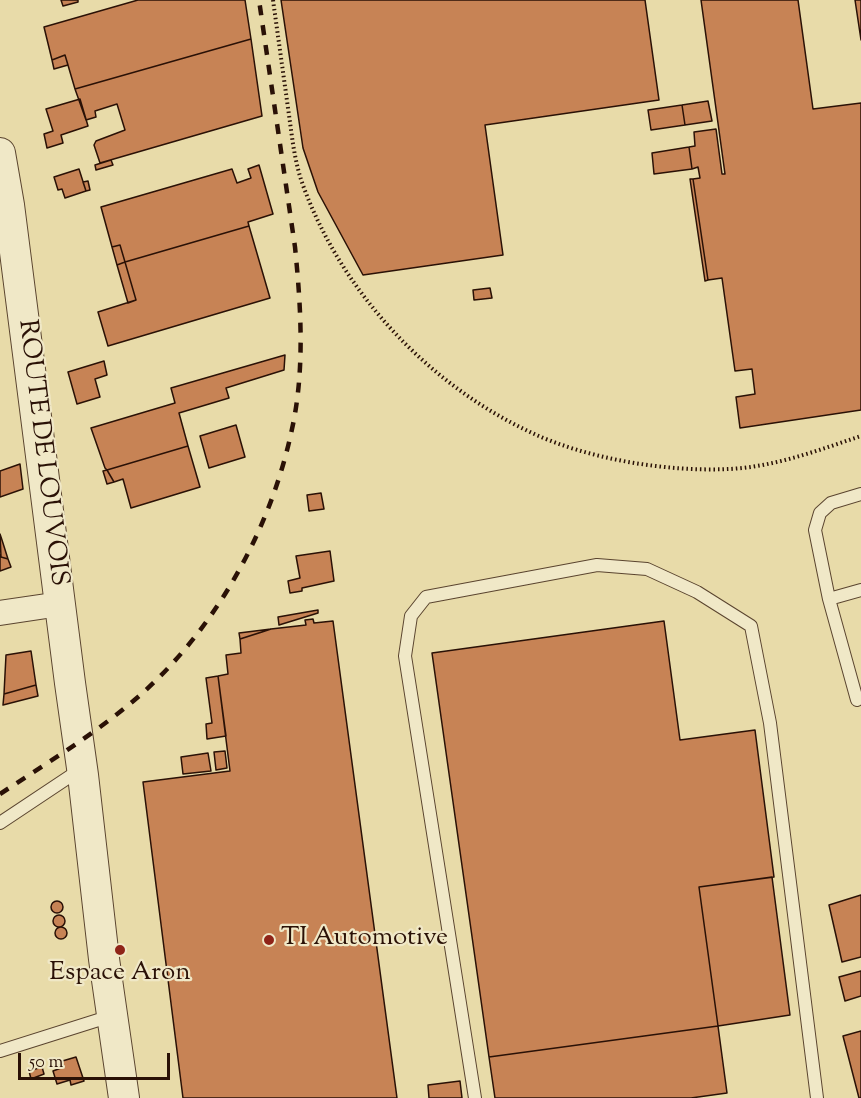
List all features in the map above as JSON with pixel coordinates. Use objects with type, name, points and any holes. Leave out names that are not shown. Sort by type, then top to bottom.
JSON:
[{"type":"street","name":"ROUTE DE LOUVOIS","points":[[0,153],[9,205],[124,1098]]},
{"type":"street","points":[[0,613],[60,604]]},
{"type":"lane","points":[[860,704],[829,599],[815,530],[820,513],[831,503],[861,494]]},
{"type":"lane","points":[[476,1098],[405,656],[411,616],[426,597],[597,565],[647,569],[697,592],[751,626],[770,723],[817,1098]]},
{"type":"lane","points":[[829,599],[861,590]]},
{"type":"lane","points":[[0,823],[82,768]]},
{"type":"lane","points":[[0,1051],[113,1016]]},
{"type":"path","points":[[273,0],[294,156],[303,188],[322,228],[342,264],[400,339],[463,393],[495,414],[531,433],[572,447],[643,464],[730,469],[768,464],[861,436]]},
{"type":"building","points":[[61,0],[78,0],[78,2],[63,6]]},
{"type":"building","points":[[138,0],[245,0],[251,39],[75,89],[65,55],[52,60],[44,27]]},
{"type":"building","points":[[281,0],[645,0],[659,100],[485,125],[503,255],[363,275],[318,192],[303,148]]},
{"type":"building","points":[[701,0],[798,0],[813,109],[861,103],[861,410],[740,428],[736,397],[755,394],[752,369],[735,371],[722,278],[708,280],[693,179],[700,178],[698,167],[692,169],[689,147],[695,146],[694,132],[716,129],[722,174],[725,174]]},
{"type":"building","points":[[855,0],[861,0],[861,40]]},
{"type":"building","points":[[251,39],[262,116],[100,163],[94,145],[96,141],[125,130],[117,104],[95,111],[96,117],[86,120],[75,89]]},
{"type":"building","points":[[65,55],[68,65],[54,69],[52,60]]},
{"type":"building","points":[[80,99],[88,126],[61,135],[63,143],[47,148],[44,134],[53,131],[46,109]]},
{"type":"building","points":[[708,101],[712,121],[685,125],[682,105]]},
{"type":"building","points":[[682,105],[685,125],[651,130],[648,110]]},
{"type":"building","points":[[689,147],[692,169],[654,174],[652,153]]},
{"type":"building","points":[[111,160],[113,165],[96,170],[95,165]]},
{"type":"building","points":[[259,165],[273,214],[248,222],[249,226],[125,262],[120,245],[112,247],[101,207],[232,169],[237,183],[251,178],[248,169]]},
{"type":"building","points":[[79,169],[86,191],[65,198],[62,189],[58,190],[54,177]]},
{"type":"building","points":[[690,179],[693,179],[708,280],[705,281]]},
{"type":"building","points":[[88,181],[90,190],[86,191],[83,182]]},
{"type":"building","points":[[249,226],[270,298],[108,346],[98,312],[136,300],[125,262]]},
{"type":"building","points":[[120,245],[125,262],[117,265],[112,247]]},
{"type":"building","points":[[125,262],[136,300],[128,303],[117,265]]},
{"type":"building","points":[[490,288],[492,298],[474,300],[473,290]]},
{"type":"building","points":[[285,355],[284,370],[226,388],[229,398],[179,413],[188,446],[107,470],[105,468],[91,428],[175,403],[171,388]]},
{"type":"building","points":[[104,361],[107,375],[95,379],[100,397],[77,404],[68,372]]},
{"type":"building","points":[[236,425],[245,457],[209,468],[200,436]]},
{"type":"building","points":[[188,446],[200,487],[131,508],[123,479],[114,482],[107,470]]},
{"type":"building","points":[[20,464],[23,489],[0,497],[0,471]]},
{"type":"building","points":[[107,470],[114,482],[107,484],[103,471]]},
{"type":"building","points":[[321,493],[324,509],[309,511],[307,495]]},
{"type":"building","points":[[0,534],[2,540],[8,559],[1,557]]},
{"type":"building","points":[[330,551],[334,581],[290,593],[288,581],[300,578],[296,556]]},
{"type":"building","points":[[0,555],[8,559],[11,567],[0,571]]},
{"type":"building","points":[[318,610],[318,613],[279,625],[278,617]]},
{"type":"building","name":"TI Automotive","points":[[313,619],[314,623],[333,621],[397,1098],[183,1098],[143,782],[230,771],[218,676],[228,674],[226,655],[241,653],[240,639],[271,629],[306,625],[305,620]]},
{"type":"building","points":[[664,621],[680,740],[755,730],[774,877],[699,887],[718,1026],[489,1057],[432,653]]},
{"type":"building","points":[[271,629],[262,632],[240,639],[239,633]]},
{"type":"building","points":[[31,651],[36,685],[4,694],[6,655]]},
{"type":"building","points":[[218,676],[226,736],[207,739],[206,724],[212,723],[206,678]]},
{"type":"building","points":[[36,685],[38,696],[3,705],[4,694]]},
{"type":"building","points":[[225,751],[227,768],[216,770],[214,752]]},
{"type":"building","points":[[208,753],[211,771],[183,774],[181,757]]},
{"type":"building","points":[[772,877],[790,1015],[718,1026],[699,887]]},
{"type":"building","points":[[861,895],[861,957],[842,962],[829,905]]},
{"type":"building","points":[[57,901],[63,907],[57,913],[51,907]]},
{"type":"building","points":[[59,915],[65,921],[59,927],[53,921]]},
{"type":"building","points":[[61,927],[67,933],[61,939],[55,933]]},
{"type":"building","points":[[861,971],[861,996],[845,1001],[839,977]]},
{"type":"building","points":[[718,1026],[727,1093],[691,1098],[495,1098],[489,1057]]},
{"type":"building","points":[[861,1031],[861,1098],[859,1098],[843,1036]]},
{"type":"building","points":[[76,1057],[84,1081],[71,1085],[70,1080],[57,1084],[53,1071],[61,1068],[59,1062]]},
{"type":"building","points":[[42,1067],[44,1074],[31,1079],[29,1071]]},
{"type":"building","points":[[460,1081],[462,1098],[429,1098],[428,1085]]},
{"type":"railway","points":[[0,794],[122,711],[166,670],[192,640],[215,609],[255,540],[283,466],[299,384],[299,292],[295,247],[259,0]]},
{"type":"place","name":"TI Automotive","points":[[269,940]]},
{"type":"place","name":"Espace Aron","points":[[120,950]]}]
